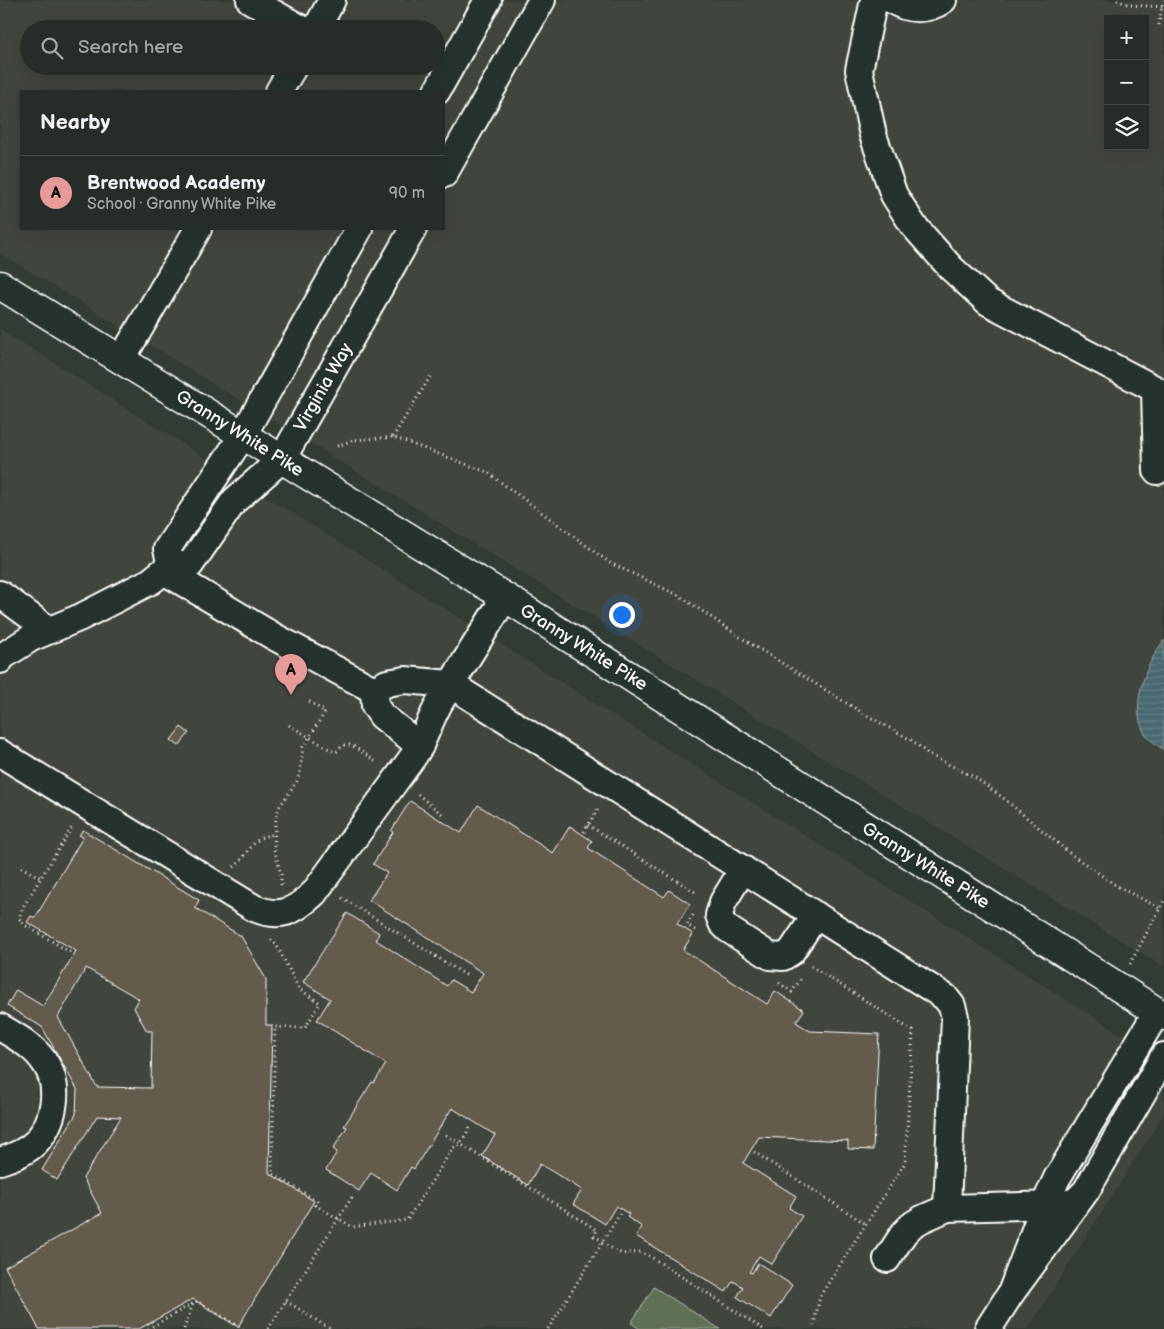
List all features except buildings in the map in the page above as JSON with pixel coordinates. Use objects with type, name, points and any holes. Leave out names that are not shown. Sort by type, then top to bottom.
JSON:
[{"type":"main road","name":"Granny White Pike","points":[[0,285],[505,596],[1161,1014]]},
{"type":"street","points":[[250,0],[286,20]]},
{"type":"street","points":[[321,20],[332,0]]},
{"type":"street","points":[[437,90],[488,0]]},
{"type":"street","points":[[445,172],[542,0]]},
{"type":"street","points":[[874,0],[859,70],[873,135],[894,195],[913,226],[951,268],[988,302],[1155,389],[1157,471]]},
{"type":"street","points":[[892,0],[903,6],[919,9],[929,7],[943,0]]},
{"type":"street","points":[[280,90],[289,75]]},
{"type":"street","points":[[120,360],[197,230]]},
{"type":"street","points":[[358,230],[243,435],[167,549],[168,568],[274,636],[374,690]]},
{"type":"street","name":"Virginia Way","points":[[0,660],[3,656],[31,638],[90,613],[151,581],[168,568],[190,565],[234,501],[282,459],[412,230]]},
{"type":"street","points":[[0,594],[49,630]]},
{"type":"street","points":[[0,753],[254,908],[266,913],[278,913],[294,909],[314,893],[420,746],[433,714],[450,684],[505,596]]},
{"type":"street","points":[[374,690],[387,683],[405,680],[450,684],[945,997],[952,1006],[955,1017],[947,1208]]},
{"type":"street","points":[[374,690],[375,706],[382,716],[420,746]]},
{"type":"street","points":[[743,869],[719,915],[722,923],[728,929],[770,956],[783,957],[791,952],[816,915]]},
{"type":"street","points":[[1011,1293],[1044,1206],[1058,1178],[1161,1014]]},
{"type":"street","points":[[0,1027],[34,1049],[44,1061],[52,1078],[55,1093],[54,1109],[47,1126],[37,1141],[12,1158],[0,1161]]},
{"type":"street","points":[[988,1329],[1011,1293],[1086,1191],[1164,1056]]},
{"type":"street","points":[[887,1259],[904,1232],[912,1225],[947,1208],[1061,1205],[1076,1201],[1086,1191]]},
{"type":"path","points":[[1117,0],[1129,5],[1164,7]]},
{"type":"path","points":[[1160,25],[1164,7],[1163,0]]},
{"type":"path","points":[[393,437],[432,374]]},
{"type":"path","points":[[337,446],[353,440],[393,437],[487,472],[610,563],[680,596],[740,637],[861,712],[913,741],[928,754],[976,778],[1072,855],[1117,886],[1159,908]]},
{"type":"path","points":[[278,913],[282,877],[274,849],[274,835],[280,806],[298,782],[302,752],[325,712],[307,700]]},
{"type":"path","points":[[289,725],[334,752],[338,751],[343,745],[349,744],[399,777],[442,814]]},
{"type":"path","points":[[70,952],[23,924],[19,918],[20,913],[85,805]]},
{"type":"path","points":[[588,825],[721,908]]},
{"type":"path","points":[[219,887],[254,843],[265,836],[274,835]]},
{"type":"path","points":[[21,867],[41,878]]},
{"type":"path","points":[[320,884],[469,977]]},
{"type":"path","points":[[1119,987],[1164,901]]},
{"type":"path","points":[[266,937],[275,942],[299,989],[320,1003],[305,1028],[274,1027],[272,1173],[317,1201],[315,1205],[353,1227],[407,1220],[453,1148],[460,1144],[471,1126]]},
{"type":"path","points":[[791,952],[912,1031],[905,1163],[820,1296],[813,1329]]},
{"type":"path","points":[[446,1135],[597,1230],[594,1236],[622,1254],[641,1252],[648,1255],[763,1329]]},
{"type":"path","points":[[754,1152],[866,1224]]},
{"type":"path","points":[[268,1329],[354,1194]]},
{"type":"path","points":[[548,1329],[620,1214]]},
{"type":"path","points":[[148,1329],[197,1301],[243,1329]]},
{"type":"path","points":[[286,1301],[330,1329]]},
{"type":"path","points":[[184,1329],[188,1312],[193,1304]]},
{"type":"shaded area","points":[[0,0],[1164,0],[1164,967],[0,253]]},
{"type":"shaded area","points":[[0,329],[1164,1061],[1164,1114],[1028,1329],[0,1329]]},
{"type":"green space","points":[[654,1287],[720,1329],[640,1329],[631,1323]]},
{"type":"water","points":[[1164,640],[1164,750],[1144,732],[1138,709],[1139,697],[1146,672]]},
{"type":"place","name":"Brentwood Academy","points":[[291,695]]}]
